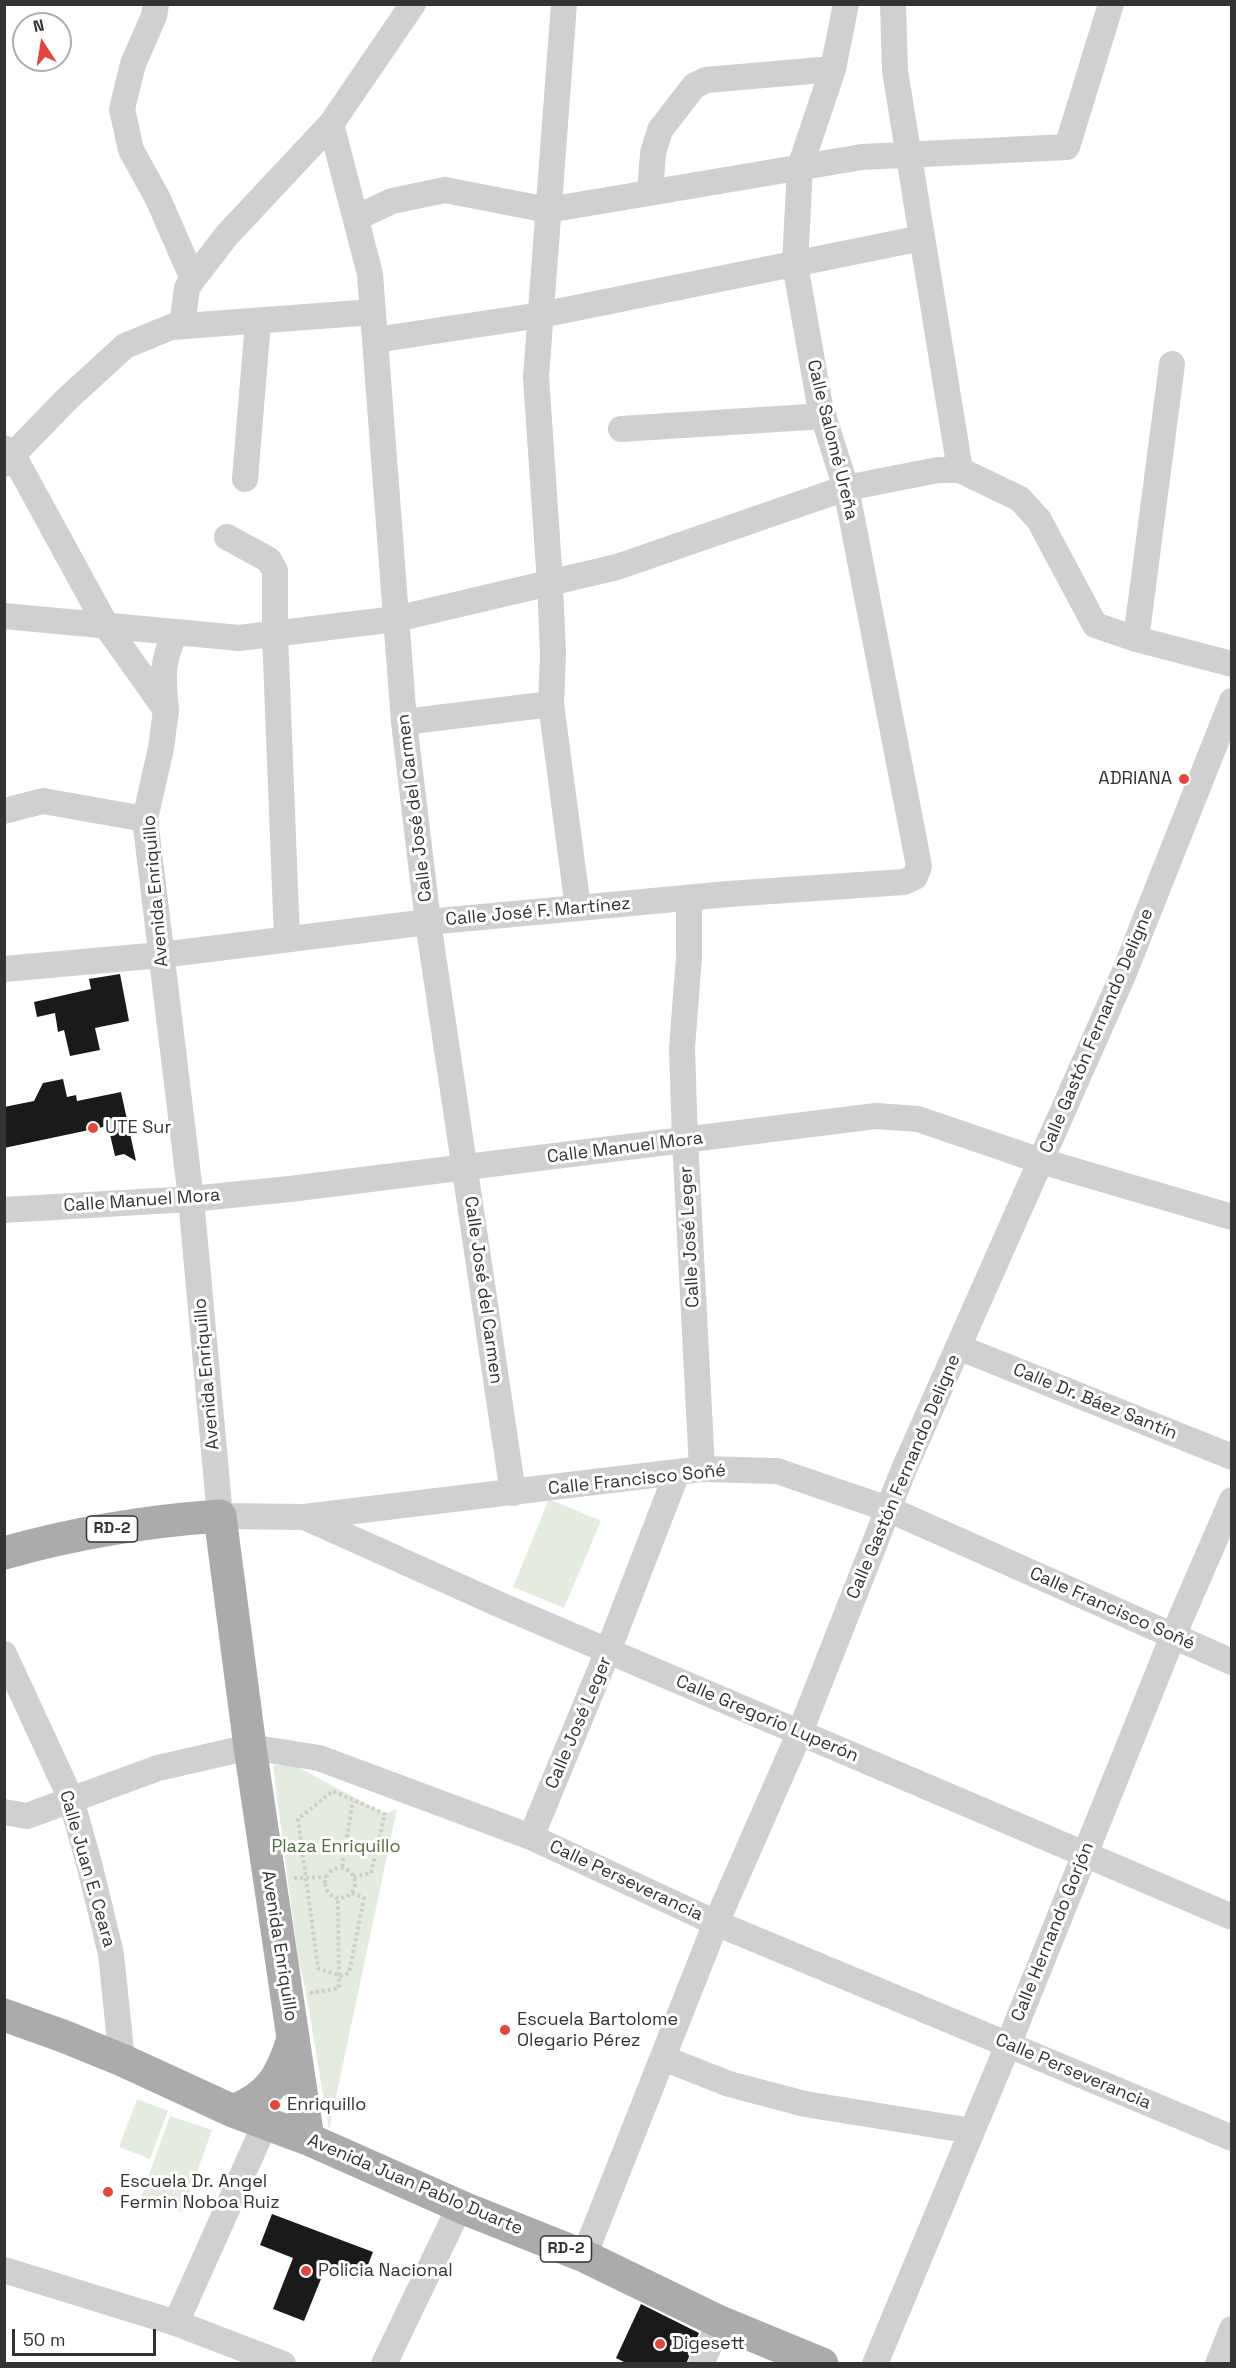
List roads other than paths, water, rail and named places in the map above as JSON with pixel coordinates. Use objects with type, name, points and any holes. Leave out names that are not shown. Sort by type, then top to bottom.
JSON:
[{"type":"main road","name":"RD-2","points":[[4,1553],[68,1537],[169,1520],[220,1516]]},
{"type":"main road","name":"Avenida Enriquillo","points":[[220,1516],[250,1747],[308,2139]]},
{"type":"main road","name":"Avenida Juan Pablo Duarte","points":[[4,2015],[123,2060],[233,2111],[308,2139],[460,2206],[584,2256],[720,2322],[822,2364]]},
{"type":"main road","points":[[233,2111],[261,2097],[276,2080],[293,2039]]},
{"type":"street","points":[[156,4],[154,16],[133,64],[122,109],[131,150],[158,200],[193,279]]},
{"type":"street","points":[[182,326],[187,288],[193,279],[227,235],[331,124],[413,4]]},
{"type":"street","points":[[564,4],[536,378],[550,583],[553,655],[551,704],[578,908]]},
{"type":"street","name":"Calle Salomé Ureña","points":[[846,4],[833,69],[800,167],[795,264],[824,416],[846,488],[919,866],[915,877]]},
{"type":"street","points":[[893,4],[895,71],[960,470]]},
{"type":"street","points":[[356,218],[392,201],[445,190],[548,210],[862,158],[1067,147],[1111,4]]},
{"type":"street","points":[[650,192],[653,153],[660,130],[694,86],[706,80],[833,69]]},
{"type":"street","name":"Calle José del Carmen","points":[[331,124],[370,274],[404,722],[428,922],[513,1493]]},
{"type":"street","points":[[375,340],[541,315],[922,238]]},
{"type":"street","points":[[166,710],[107,627],[7,456],[125,346],[171,327],[373,312]]},
{"type":"street","points":[[245,479],[258,322]]},
{"type":"street","points":[[1136,639],[1172,364]]},
{"type":"street","points":[[621,429],[824,416]]},
{"type":"street","points":[[4,616],[239,638],[396,619],[617,567],[846,488],[938,470],[960,470],[1020,499],[1039,520],[1095,625],[1136,639],[1232,664]]},
{"type":"street","points":[[227,537],[269,560],[274,571],[287,939]]},
{"type":"street","name":"Avenida Enriquillo","points":[[175,633],[165,655],[162,676],[166,710],[161,748],[145,819],[190,1199],[220,1516]]},
{"type":"street","name":"Calle Gastón Fernando Deligne","points":[[584,2256],[716,1923],[800,1732],[888,1509],[1124,973],[1232,701]]},
{"type":"street","points":[[404,722],[551,704]]},
{"type":"street","points":[[4,811],[43,801],[145,819]]},
{"type":"street","name":"Calle José F. Martínez","points":[[4,969],[161,955],[428,922],[689,898],[904,882],[915,877]]},
{"type":"street","name":"Calle José Leger","points":[[689,898],[689,957],[682,1048],[702,1469]]},
{"type":"street","name":"Calle Manuel Mora","points":[[4,1210],[190,1199],[876,1116],[918,1119],[1041,1161],[1232,1217]]},
{"type":"street","name":"Calle Dr. Báez Santín","points":[[958,1347],[1232,1457]]},
{"type":"street","name":"Calle Francisco Soñé","points":[[220,1516],[304,1517],[702,1469],[777,1471],[888,1509],[1232,1662]]},
{"type":"street","name":"Calle José Leger","points":[[531,1837],[608,1651],[676,1473]]},
{"type":"street","name":"Calle Hernando Gorjón","points":[[875,2364],[1008,2045],[1173,1636],[1232,1500]]},
{"type":"street","name":"Calle Gregorio Luperón","points":[[304,1517],[608,1651],[1232,1917]]},
{"type":"street","name":"Calle Juan E. Ceara","points":[[4,1654],[70,1799],[90,1867],[111,1954],[123,2060]]},
{"type":"street","name":"Calle Perseverancia","points":[[4,1812],[27,1816],[158,1768],[250,1747],[319,1758],[531,1837],[716,1923],[1232,2138]]},
{"type":"street","points":[[663,2058],[729,2084],[805,2104],[972,2131]]},
{"type":"street","points":[[176,2323],[266,2122]]},
{"type":"street","points":[[384,2364],[460,2206]]},
{"type":"street","points":[[4,2271],[176,2323],[283,2364]]},
{"type":"street","points":[[701,2364],[720,2322]]},
{"type":"street","points":[[1218,2364],[1232,2329]]},
{"type":"place","name":"ADRIANA","points":[[1184,779]]},
{"type":"place","name":"UTE Sur","points":[[93,1128]]},
{"type":"place","name":"Escuela Bartolome Olegario Pérez","points":[[505,2030]]},
{"type":"place","name":"Enriquillo","points":[[275,2105]]},
{"type":"place","name":"Escuela Dr. Angel Fermin Noboa Ruiz","points":[[108,2192]]},
{"type":"place","name":"Policia Nacional","points":[[306,2271]]},
{"type":"place","name":"Digesett","points":[[660,2344]]},
{"type":"park label","name":"Plaza Enriquillo","points":[[336,1847]]}]
